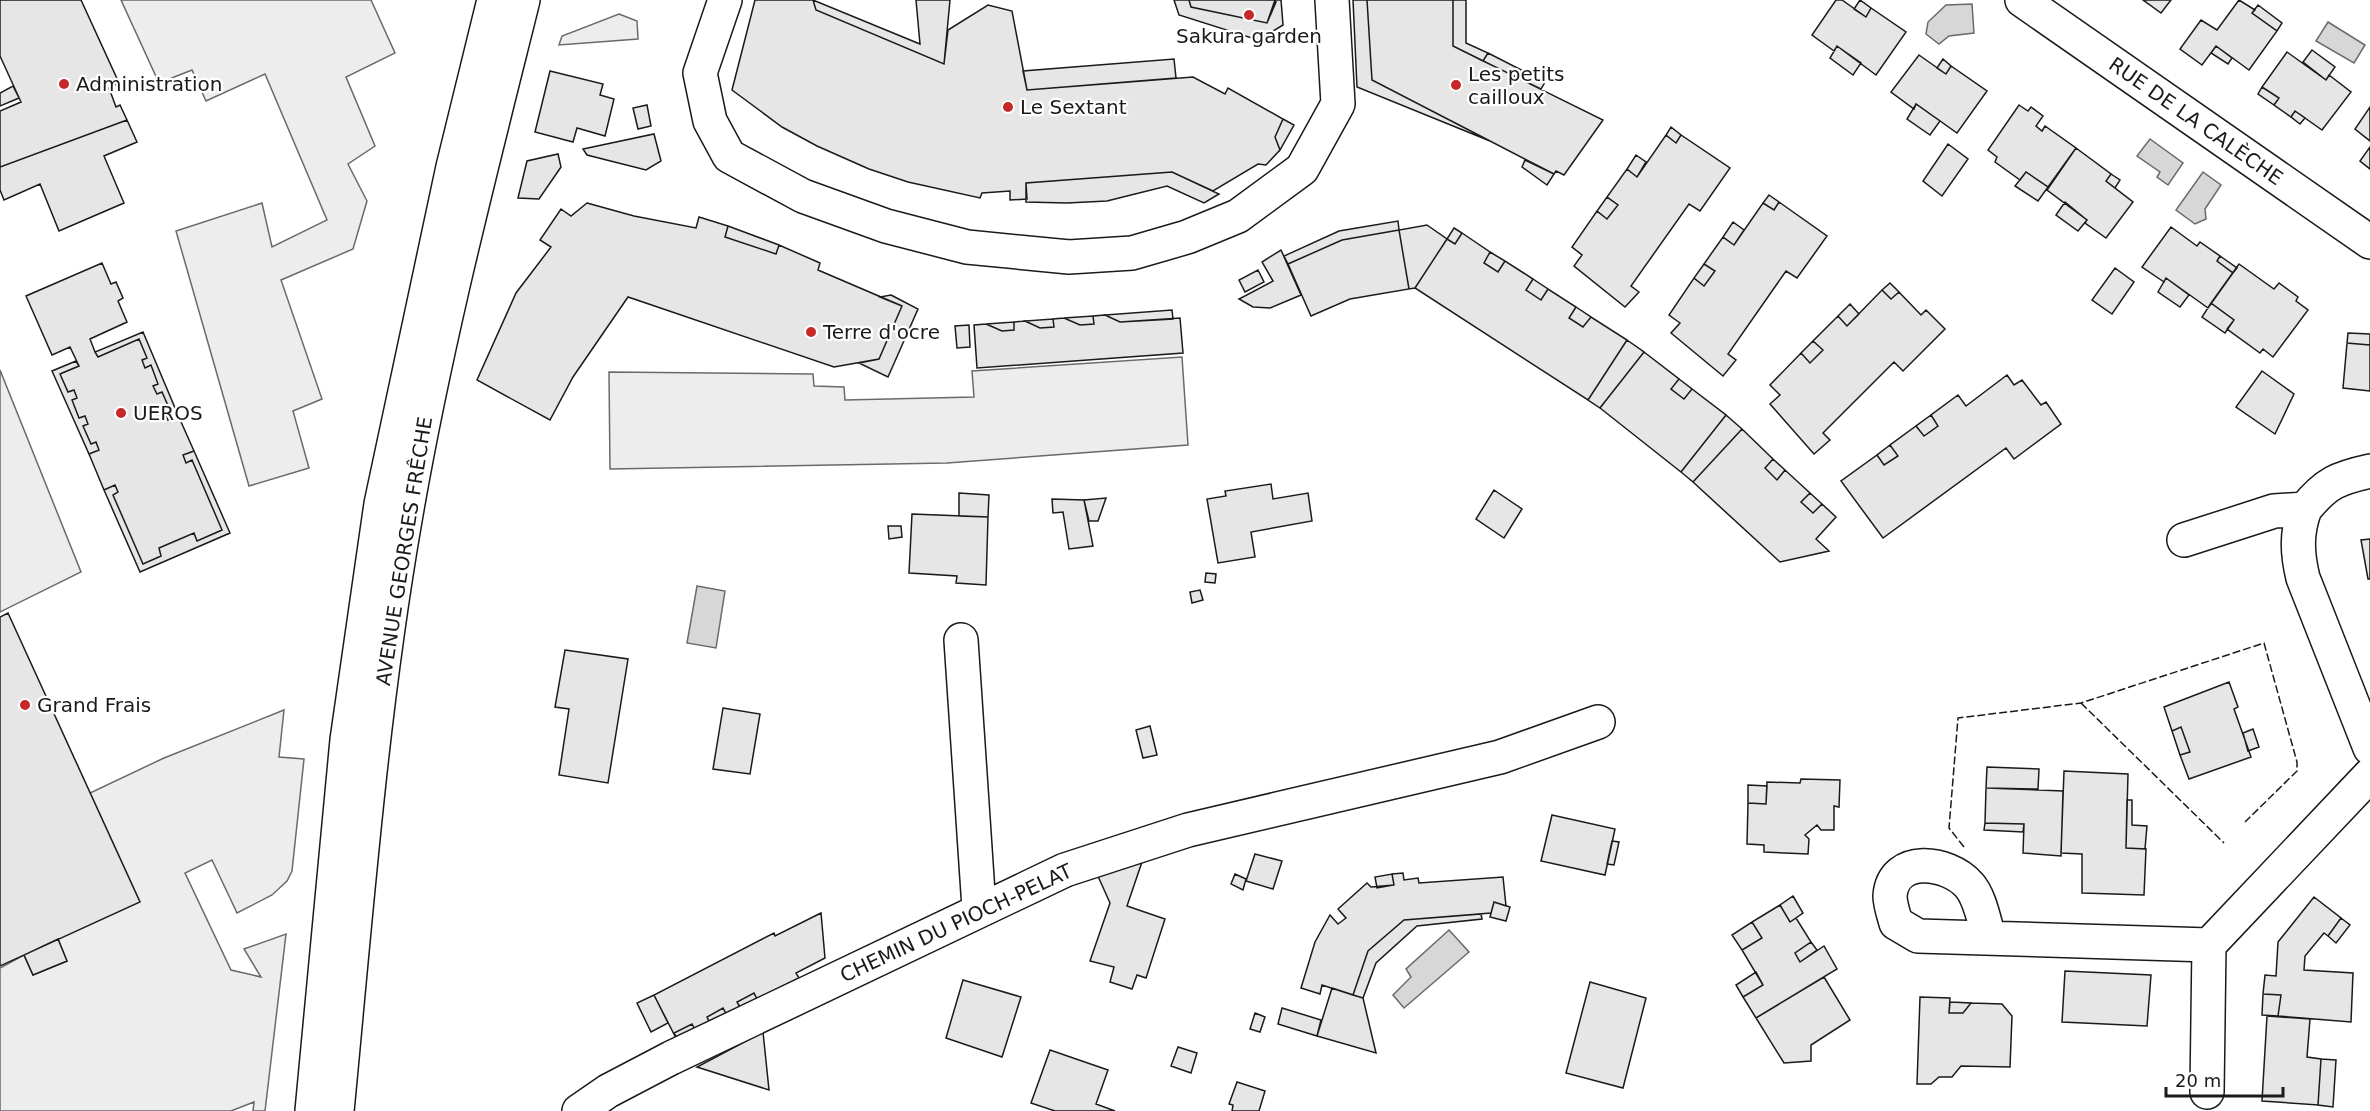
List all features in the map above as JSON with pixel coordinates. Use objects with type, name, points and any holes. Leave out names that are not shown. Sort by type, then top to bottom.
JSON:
[{"type":"street","name":"AVENUE GEORGES FRÊCHE","points":[[312,1111],[347,740],[381,504],[451,178],[494,0]]},
{"type":"street","name":"AVENUE GEORGES FRÊCHE","points":[[337,1111],[381,693],[404,522],[480,172],[523,0]]},
{"type":"street","points":[[725,0],[700,73],[710,121],[729,156],[803,196],[886,226],[967,247],[1069,257],[1132,253],[1187,237],[1238,216],[1302,169],[1338,104],[1332,0]]},
{"type":"street","name":"RUE DE LA CALÈCHE","points":[[2022,0],[2370,242]]},
{"type":"street","points":[[2370,471],[2338,478],[2319,492],[2305,509],[2298,527],[2298,555],[2303,578],[2370,748]]},
{"type":"street","points":[[2184,540],[2274,511],[2305,509]]},
{"type":"street","points":[[962,640],[979,908]]},
{"type":"street","name":"CHEMIN DU PIOCH-PELAT","points":[[579,1111],[608,1091],[670,1058],[979,908],[1065,870],[1152,840],[1275,808],[1500,757],[1598,722]]},
{"type":"street","points":[[2206,1092],[2209,945],[2370,775]]},
{"type":"street","points":[[1989,937],[2209,945]]},
{"type":"shaded area","points":[[121,0],[371,0],[395,53],[346,77],[375,146],[348,164],[367,201],[353,249],[281,280],[322,399],[293,411],[309,468],[249,486],[176,231],[262,203],[272,247],[327,220],[265,74],[206,101],[192,70],[159,83]]},
{"type":"shaded area","points":[[1972,4],[1974,33],[1949,36],[1939,44],[1926,34],[1928,22],[1946,5]]},
{"type":"shaded area","points":[[619,14],[637,21],[638,39],[559,45],[562,36]]},
{"type":"shaded area","points":[[2328,22],[2365,45],[2354,63],[2316,41]]},
{"type":"shaded area","points":[[2150,139],[2183,163],[2168,185],[2157,177],[2160,172],[2137,156]]},
{"type":"shaded area","points":[[2203,172],[2221,185],[2205,209],[2206,219],[2195,224],[2176,210]]},
{"type":"shaded area","points":[[1182,357],[1188,445],[947,463],[610,469],[609,372],[813,374],[814,386],[844,387],[845,400],[974,397],[972,371]]},
{"type":"shaded area","points":[[0,370],[81,572],[0,612]]},
{"type":"shaded area","points":[[697,586],[725,591],[716,648],[687,643]]},
{"type":"shaded area","points":[[284,710],[279,757],[304,759],[292,871],[287,881],[272,895],[237,913],[212,860],[185,873],[231,970],[261,977],[244,949],[286,934],[265,1111],[253,1111],[254,1102],[231,1111],[0,1111],[0,968],[24,955],[33,975],[67,961],[58,939],[90,793],[164,758]]},
{"type":"shaded area","points":[[1449,930],[1469,952],[1404,1008],[1393,995],[1411,977],[1406,969]]},
{"type":"building","name":"Administration","points":[[0,0],[81,0],[119,83],[109,88],[116,107],[120,105],[127,120],[0,167],[0,111],[21,102],[0,56]]},
{"type":"building","name":"Le Sextant","points":[[755,0],[813,0],[816,10],[944,64],[948,30],[988,5],[1012,11],[1027,90],[1193,77],[1225,94],[1228,88],[1283,119],[1275,137],[1280,150],[1266,165],[1258,164],[1213,191],[1172,172],[1026,183],[1027,199],[1010,200],[1010,191],[982,193],[980,198],[908,182],[869,169],[817,146],[782,127],[732,90]]},
{"type":"building","points":[[813,0],[920,44],[916,0],[950,0],[944,64],[816,10]]},
{"type":"building","points":[[1174,0],[1189,0],[1191,7],[1267,23],[1275,0],[1281,0],[1283,25],[1258,40],[1179,15]]},
{"type":"building","name":"Sakura garden","points":[[1189,0],[1275,0],[1276,2],[1267,23],[1191,7]]},
{"type":"building","points":[[1353,0],[1367,0],[1372,80],[1490,141],[1357,87]]},
{"type":"building","name":"Les petits cailloux","points":[[1367,0],[1453,0],[1453,46],[1603,120],[1564,175],[1556,171],[1554,174],[1372,80]]},
{"type":"building","points":[[1453,0],[1466,0],[1466,43],[1488,53],[1483,61],[1453,46]]},
{"type":"building","points":[[1836,0],[1842,0],[1866,17],[1871,8],[1906,32],[1876,75],[1837,46],[1834,51],[1812,35]]},
{"type":"building","points":[[1860,0],[1871,8],[1866,17],[1854,9]]},
{"type":"building","points":[[2143,0],[2171,0],[2161,13]]},
{"type":"building","points":[[2239,0],[2255,10],[2252,13],[2277,31],[2249,70],[2216,46],[2202,65],[2180,49],[2201,20],[2217,30]]},
{"type":"building","points":[[2258,5],[2282,23],[2277,31],[2252,13]]},
{"type":"building","points":[[1837,46],[1861,63],[1853,75],[1830,58]]},
{"type":"building","points":[[2216,46],[2232,58],[2228,64],[2211,53]]},
{"type":"building","points":[[2312,50],[2335,67],[2326,80],[2303,62]]},
{"type":"building","points":[[2287,52],[2326,80],[2329,75],[2351,92],[2322,130],[2295,111],[2291,117],[2274,105],[2279,98],[2262,87]]},
{"type":"building","points":[[1488,53],[1545,82],[1541,89],[1483,61]]},
{"type":"building","points":[[1919,55],[1946,74],[1951,66],[1987,91],[1957,133],[1916,104],[1914,109],[1891,92]]},
{"type":"building","points":[[1174,59],[1176,78],[1027,90],[1023,71]]},
{"type":"building","points":[[1943,59],[1951,66],[1946,74],[1937,68]]},
{"type":"building","points":[[550,71],[603,84],[600,95],[614,99],[605,136],[577,128],[573,142],[535,132]]},
{"type":"building","points":[[13,86],[19,98],[0,106],[0,93]]},
{"type":"building","points":[[2262,87],[2279,98],[2274,105],[2258,94]]},
{"type":"building","points":[[1916,104],[1940,121],[1930,135],[1907,119]]},
{"type":"building","points":[[647,105],[651,126],[638,129],[633,108]]},
{"type":"building","points":[[2019,105],[2028,111],[2031,107],[2043,116],[2036,126],[2042,131],[2045,126],[2076,148],[2048,187],[2026,172],[2020,180],[1995,162],[1997,157],[1988,150]]},
{"type":"building","points":[[2370,107],[2370,141],[2355,129]]},
{"type":"building","points":[[2295,111],[2305,118],[2300,124],[2291,117]]},
{"type":"building","points":[[1283,119],[1294,125],[1280,150],[1275,137]]},
{"type":"building","points":[[127,120],[137,142],[104,156],[124,203],[59,231],[40,184],[4,200],[0,190],[0,167]]},
{"type":"building","points":[[1671,127],[1681,135],[1676,143],[1666,135]]},
{"type":"building","points":[[654,134],[661,161],[646,170],[587,155],[583,149]]},
{"type":"building","points":[[1666,135],[1676,143],[1681,135],[1730,168],[1700,211],[1689,204],[1631,286],[1639,292],[1625,307],[1574,266],[1582,255],[1572,247],[1597,211],[1607,219],[1618,205],[1607,197],[1627,169],[1637,177]]},
{"type":"building","points":[[1948,144],[1968,159],[1942,196],[1923,181]]},
{"type":"building","points":[[2370,147],[2370,169],[2360,161]]},
{"type":"building","points":[[2076,148],[2111,174],[2106,181],[2133,202],[2106,238],[2085,223],[2087,220],[2047,190]]},
{"type":"building","points":[[558,154],[561,167],[539,199],[518,198],[527,161]]},
{"type":"building","points":[[1636,155],[1646,162],[1637,177],[1627,169]]},
{"type":"building","points":[[1525,160],[1554,174],[1547,185],[1522,167]]},
{"type":"building","points":[[1172,172],[1219,194],[1204,203],[1167,186],[1107,201],[1026,202],[1026,183]]},
{"type":"building","points":[[2026,172],[2048,187],[2038,201],[2015,186]]},
{"type":"building","points":[[2111,174],[2120,180],[2115,188],[2106,181]]},
{"type":"building","points":[[1769,195],[1779,202],[1774,210],[1763,203]]},
{"type":"building","points":[[1607,197],[1618,205],[1607,219],[1597,211]]},
{"type":"building","points":[[1779,202],[1827,236],[1797,278],[1786,271],[1728,354],[1736,360],[1723,376],[1671,333],[1680,323],[1669,315],[1694,278],[1704,286],[1715,271],[1704,264],[1723,237],[1734,245],[1763,203],[1774,210]]},
{"type":"building","points":[[2065,202],[2087,220],[2078,231],[2056,215]]},
{"type":"building","name":"Terre d'ocre","points":[[587,203],[634,216],[696,228],[699,217],[728,226],[725,237],[776,254],[779,245],[820,263],[818,270],[902,306],[879,359],[834,367],[628,297],[573,377],[550,420],[477,380],[516,293],[551,247],[540,240],[561,209],[571,216]]},
{"type":"building","points":[[1398,221],[1399,230],[1342,240],[1288,264],[1284,256],[1339,231]]},
{"type":"building","points":[[1733,222],[1744,230],[1734,245],[1723,237]]},
{"type":"building","points":[[1427,225],[1447,239],[1415,288],[1409,289],[1399,230]]},
{"type":"building","points":[[728,226],[779,245],[776,254],[725,237]]},
{"type":"building","points":[[2171,227],[2197,246],[2200,242],[2220,256],[2217,261],[2233,273],[2208,308],[2166,278],[2164,282],[2142,267]]},
{"type":"building","points":[[1454,228],[1462,233],[1455,244],[1447,239]]},
{"type":"building","points":[[1399,230],[1409,289],[1350,299],[1311,316],[1288,264],[1342,240]]},
{"type":"building","points":[[1462,233],[1490,252],[1484,263],[1498,272],[1505,261],[1533,279],[1526,290],[1541,300],[1548,289],[1576,307],[1569,318],[1583,327],[1591,317],[1627,340],[1588,400],[1415,288],[1447,239],[1455,244]]},
{"type":"building","points":[[1281,250],[1301,295],[1270,308],[1253,307],[1239,299],[1273,281],[1262,262]]},
{"type":"building","points":[[1490,252],[1505,261],[1498,272],[1484,263]]},
{"type":"building","points":[[2220,256],[2237,268],[2233,273],[2217,261]]},
{"type":"building","name":"UEROS","points":[[102,263],[111,284],[116,282],[123,298],[118,301],[127,322],[90,339],[95,352],[98,357],[139,339],[147,358],[142,360],[145,368],[151,365],[158,384],[153,386],[157,394],[162,392],[170,410],[165,412],[168,420],[178,415],[194,451],[183,455],[186,463],[192,460],[222,530],[197,541],[194,533],[159,548],[161,556],[143,564],[113,495],[118,492],[115,485],[104,490],[89,454],[99,450],[96,442],[91,444],[83,426],[88,424],[85,416],[79,418],[72,400],[77,398],[74,390],[68,392],[60,374],[79,366],[70,347],[52,355],[26,296]]},
{"type":"building","points":[[1704,264],[1715,271],[1704,286],[1694,278]]},
{"type":"building","points":[[2239,264],[2274,289],[2279,283],[2298,297],[2296,301],[2308,310],[2273,357],[2263,349],[2260,353],[2227,329],[2234,320],[2211,303]]},
{"type":"building","points":[[2115,268],[2134,282],[2112,314],[2092,300]]},
{"type":"building","points":[[1258,270],[1264,282],[1245,292],[1239,280]]},
{"type":"building","points":[[2166,278],[2189,295],[2180,307],[2158,292]]},
{"type":"building","points":[[1533,279],[1548,289],[1541,300],[1526,290]]},
{"type":"building","points":[[1890,283],[1899,292],[1891,299],[1882,290]]},
{"type":"building","points":[[1882,290],[1891,299],[1899,292],[1921,315],[1926,310],[1945,329],[1903,371],[1894,362],[1823,433],[1830,440],[1814,454],[1770,404],[1780,395],[1770,385],[1801,353],[1810,363],[1823,350],[1813,341],[1838,316],[1847,326]]},
{"type":"building","points":[[891,295],[918,309],[888,377],[859,363],[879,359],[902,306],[880,297]]},
{"type":"building","points":[[2211,303],[2234,320],[2225,333],[2202,317]]},
{"type":"building","points":[[1850,304],[1859,314],[1847,326],[1838,316]]},
{"type":"building","points":[[1576,307],[1591,317],[1583,327],[1569,318]]},
{"type":"building","points":[[1172,310],[1173,319],[1120,322],[1105,315]]},
{"type":"building","points":[[1105,315],[1120,322],[1180,318],[1183,353],[977,368],[974,325],[986,324],[1002,331],[1014,330],[1014,322],[1025,321],[1040,328],[1054,327],[1053,319],[1064,318],[1080,325],[1094,324],[1093,316]]},
{"type":"building","points":[[1093,316],[1094,324],[1080,325],[1064,318]]},
{"type":"building","points":[[1053,319],[1054,327],[1040,328],[1025,321]]},
{"type":"building","points":[[1014,322],[1014,330],[1002,331],[986,324]]},
{"type":"building","points":[[969,325],[970,347],[957,348],[955,326]]},
{"type":"building","points":[[143,332],[178,415],[168,420],[165,412],[170,410],[162,392],[157,394],[153,386],[158,384],[151,365],[145,368],[142,360],[147,358],[139,339],[98,357],[95,352]]},
{"type":"building","points":[[2348,333],[2370,334],[2370,345],[2347,343]]},
{"type":"building","points":[[1627,340],[1644,352],[1600,408],[1588,400]]},
{"type":"building","points":[[1813,341],[1823,350],[1810,363],[1801,353]]},
{"type":"building","points":[[2347,343],[2370,345],[2370,391],[2343,388]]},
{"type":"building","points":[[1644,352],[1679,379],[1671,389],[1684,399],[1692,389],[1726,415],[1681,472],[1600,408]]},
{"type":"building","points":[[76,361],[79,366],[60,374],[68,392],[74,390],[77,398],[72,400],[79,418],[85,416],[88,424],[83,426],[91,444],[96,442],[99,450],[89,454],[52,371]]},
{"type":"building","points":[[2262,371],[2294,394],[2275,434],[2236,407]]},
{"type":"building","points":[[2007,375],[2014,385],[2022,380],[2041,405],[2046,402],[2061,424],[2014,459],[2006,448],[1883,538],[1841,481],[1877,455],[1884,465],[1898,456],[1890,445],[1916,426],[1924,436],[1938,426],[1931,415],[1958,395],[1966,406]]},
{"type":"building","points":[[1679,379],[1692,389],[1684,399],[1671,389]]},
{"type":"building","points":[[1726,415],[1742,429],[1693,482],[1681,472]]},
{"type":"building","points":[[1931,415],[1938,426],[1924,436],[1916,426]]},
{"type":"building","points":[[1742,429],[1773,459],[1765,468],[1777,480],[1785,470],[1810,493],[1801,502],[1813,513],[1822,504],[1836,517],[1816,539],[1829,551],[1780,562],[1693,482]]},
{"type":"building","points":[[1890,445],[1898,456],[1884,465],[1877,455]]},
{"type":"building","points":[[194,451],[230,533],[140,572],[104,490],[115,485],[118,492],[113,495],[143,564],[161,556],[159,548],[194,533],[197,541],[222,530],[192,460],[186,463],[183,455]]},
{"type":"building","points":[[1773,459],[1785,470],[1777,480],[1765,468]]},
{"type":"building","points":[[1271,484],[1273,499],[1308,493],[1312,521],[1251,532],[1255,557],[1218,563],[1207,499],[1226,496],[1225,491]]},
{"type":"building","points":[[1494,490],[1522,509],[1504,538],[1476,519]]},
{"type":"building","points":[[959,493],[989,495],[988,517],[959,516]]},
{"type":"building","points":[[1810,493],[1822,504],[1813,513],[1801,502]]},
{"type":"building","points":[[1106,498],[1098,521],[1089,521],[1084,500]]},
{"type":"building","points":[[1052,499],[1084,500],[1093,546],[1069,549],[1063,512],[1053,513]]},
{"type":"building","points":[[912,514],[988,517],[986,585],[956,583],[957,576],[909,573]]},
{"type":"building","points":[[888,526],[901,526],[902,537],[889,539]]},
{"type":"building","points":[[2370,539],[2370,579],[2368,579],[2361,540]]},
{"type":"building","points":[[1206,573],[1216,574],[1215,583],[1205,582]]},
{"type":"building","points":[[1200,590],[1203,600],[1192,603],[1190,592]]},
{"type":"building","name":"Grand Frais","points":[[8,613],[140,902],[0,966],[0,617]]},
{"type":"building","points":[[565,650],[628,659],[608,783],[559,775],[569,709],[555,707]]},
{"type":"building","points":[[2229,682],[2238,707],[2234,709],[2251,757],[2189,779],[2180,755],[2190,752],[2181,727],[2172,731],[2164,707]]},
{"type":"building","points":[[723,708],[760,714],[750,774],[713,769]]},
{"type":"building","points":[[1150,726],[1157,755],[1143,758],[1136,730]]},
{"type":"building","points":[[2181,727],[2190,752],[2180,755],[2172,731]]},
{"type":"building","points":[[2253,729],[2259,747],[2248,751],[2243,733]]},
{"type":"building","points":[[1987,767],[2039,769],[2038,789],[1986,788]]},
{"type":"building","points":[[2064,771],[2128,774],[2126,848],[2146,849],[2144,895],[2082,893],[2082,854],[2061,853]]},
{"type":"building","points":[[1801,779],[1840,780],[1839,807],[1834,806],[1834,830],[1821,830],[1817,825],[1805,835],[1809,839],[1808,854],[1764,852],[1764,845],[1747,844],[1748,803],[1766,804],[1767,782],[1800,783]]},
{"type":"building","points":[[1748,785],[1767,786],[1766,804],[1748,803]]},
{"type":"building","points":[[1986,788],[2063,791],[2061,856],[2023,853],[2024,824],[1985,823]]},
{"type":"building","points":[[2127,800],[2132,800],[2132,825],[2147,826],[2145,849],[2126,848]]},
{"type":"building","points":[[1552,815],[1615,829],[1605,875],[1541,861]]},
{"type":"building","points":[[1985,823],[2024,824],[2023,832],[1984,830]]},
{"type":"building","points":[[1612,841],[1619,842],[1614,865],[1607,864]]},
{"type":"building","points":[[1255,854],[1282,861],[1273,889],[1246,881]]},
{"type":"building","points":[[1143,859],[1127,906],[1165,919],[1146,978],[1137,975],[1132,989],[1110,982],[1114,967],[1090,961],[1110,903],[1097,874]]},
{"type":"building","points":[[1403,873],[1404,880],[1418,878],[1419,883],[1503,877],[1506,906],[1494,902],[1491,913],[1404,920],[1368,951],[1353,995],[1322,985],[1320,994],[1301,988],[1315,942],[1330,915],[1338,924],[1346,918],[1338,909],[1367,883],[1371,887],[1394,885],[1392,874]]},
{"type":"building","points":[[1235,874],[1246,879],[1243,890],[1231,884]]},
{"type":"building","points":[[1392,874],[1394,885],[1377,888],[1375,877]]},
{"type":"building","points":[[1793,896],[1803,913],[1790,922],[1780,905]]},
{"type":"building","points":[[2314,897],[2341,918],[2328,936],[2324,933],[2305,956],[2304,970],[2353,973],[2351,1022],[2278,1016],[2281,995],[2263,994],[2265,975],[2276,976],[2278,942]]},
{"type":"building","points":[[1494,902],[1510,907],[1506,921],[1490,917]]},
{"type":"building","points":[[1780,905],[1790,922],[1796,918],[1811,942],[1795,953],[1800,962],[1824,946],[1837,969],[1756,1018],[1743,997],[1763,985],[1742,950],[1762,938],[1752,922]]},
{"type":"building","points":[[821,913],[825,958],[796,973],[799,978],[757,999],[754,993],[737,1002],[744,1014],[730,1021],[723,1008],[707,1017],[713,1030],[699,1037],[692,1024],[674,1033],[680,1046],[654,995],[774,933],[775,936]]},
{"type":"building","points":[[1481,914],[1482,919],[1417,926],[1376,963],[1363,998],[1353,995],[1368,951],[1404,920]]},
{"type":"building","points":[[2341,918],[2350,925],[2336,943],[2328,936]]},
{"type":"building","points":[[1752,922],[1762,938],[1742,950],[1732,935]]},
{"type":"building","points":[[58,939],[67,961],[33,975],[24,955]]},
{"type":"building","points":[[1811,942],[1817,950],[1800,962],[1795,953]]},
{"type":"building","points":[[2065,971],[2151,975],[2147,1026],[2062,1022]]},
{"type":"building","points":[[1756,972],[1763,985],[1743,997],[1736,985]]},
{"type":"building","points":[[1824,977],[1850,1020],[1811,1045],[1811,1061],[1784,1063],[1756,1018]]},
{"type":"building","points":[[963,980],[1021,997],[1002,1057],[946,1038]]},
{"type":"building","points":[[1590,982],[1646,998],[1623,1088],[1566,1073]]},
{"type":"building","points":[[1332,988],[1363,998],[1376,1053],[1317,1036]]},
{"type":"building","points":[[754,993],[757,999],[744,1014],[737,1002]]},
{"type":"building","points":[[2263,994],[2281,995],[2278,1016],[2262,1015]]},
{"type":"building","points":[[654,995],[668,1023],[651,1032],[637,1003]]},
{"type":"building","points":[[1920,997],[1950,998],[1949,1013],[1963,1013],[1971,1003],[2002,1004],[2012,1016],[2010,1067],[1961,1066],[1952,1077],[1939,1077],[1931,1084],[1917,1084]]},
{"type":"building","points":[[1950,1002],[1971,1003],[1963,1013],[1949,1013]]},
{"type":"building","points":[[723,1008],[730,1021],[713,1030],[707,1017]]},
{"type":"building","points":[[1282,1008],[1321,1020],[1317,1036],[1278,1024]]},
{"type":"building","points":[[1255,1013],[1265,1017],[1260,1032],[1250,1029]]},
{"type":"building","points":[[2267,1016],[2310,1019],[2307,1057],[2321,1059],[2318,1105],[2262,1101]]},
{"type":"building","points":[[692,1024],[699,1037],[681,1045],[674,1033]]},
{"type":"building","points":[[763,1032],[769,1090],[697,1067]]},
{"type":"building","points":[[1178,1047],[1197,1053],[1191,1073],[1171,1066]]},
{"type":"building","points":[[1050,1050],[1108,1070],[1096,1104],[1115,1111],[1055,1111],[1031,1103]]},
{"type":"building","points":[[2321,1059],[2336,1060],[2333,1107],[2318,1105]]},
{"type":"building","points":[[1237,1082],[1265,1091],[1259,1111],[1232,1111],[1233,1105],[1229,1104]]},
{"type":"fence","points":[[1964,847],[1949,828],[1958,718],[2081,703],[2264,643],[2297,762],[2297,771],[2245,822]]},
{"type":"fence","points":[[2081,703],[2224,843]]},
{"type":"place","name":"Sakura garden","points":[[1249,15]]},
{"type":"place","name":"Administration","points":[[64,84]]},
{"type":"place","name":"Les petits cailloux","points":[[1456,85]]},
{"type":"place","name":"Le Sextant","points":[[1008,107]]},
{"type":"place","name":"Terre d'ocre","points":[[811,332]]},
{"type":"place","name":"UEROS","points":[[121,413]]},
{"type":"place","name":"Grand Frais","points":[[25,705]]}]
